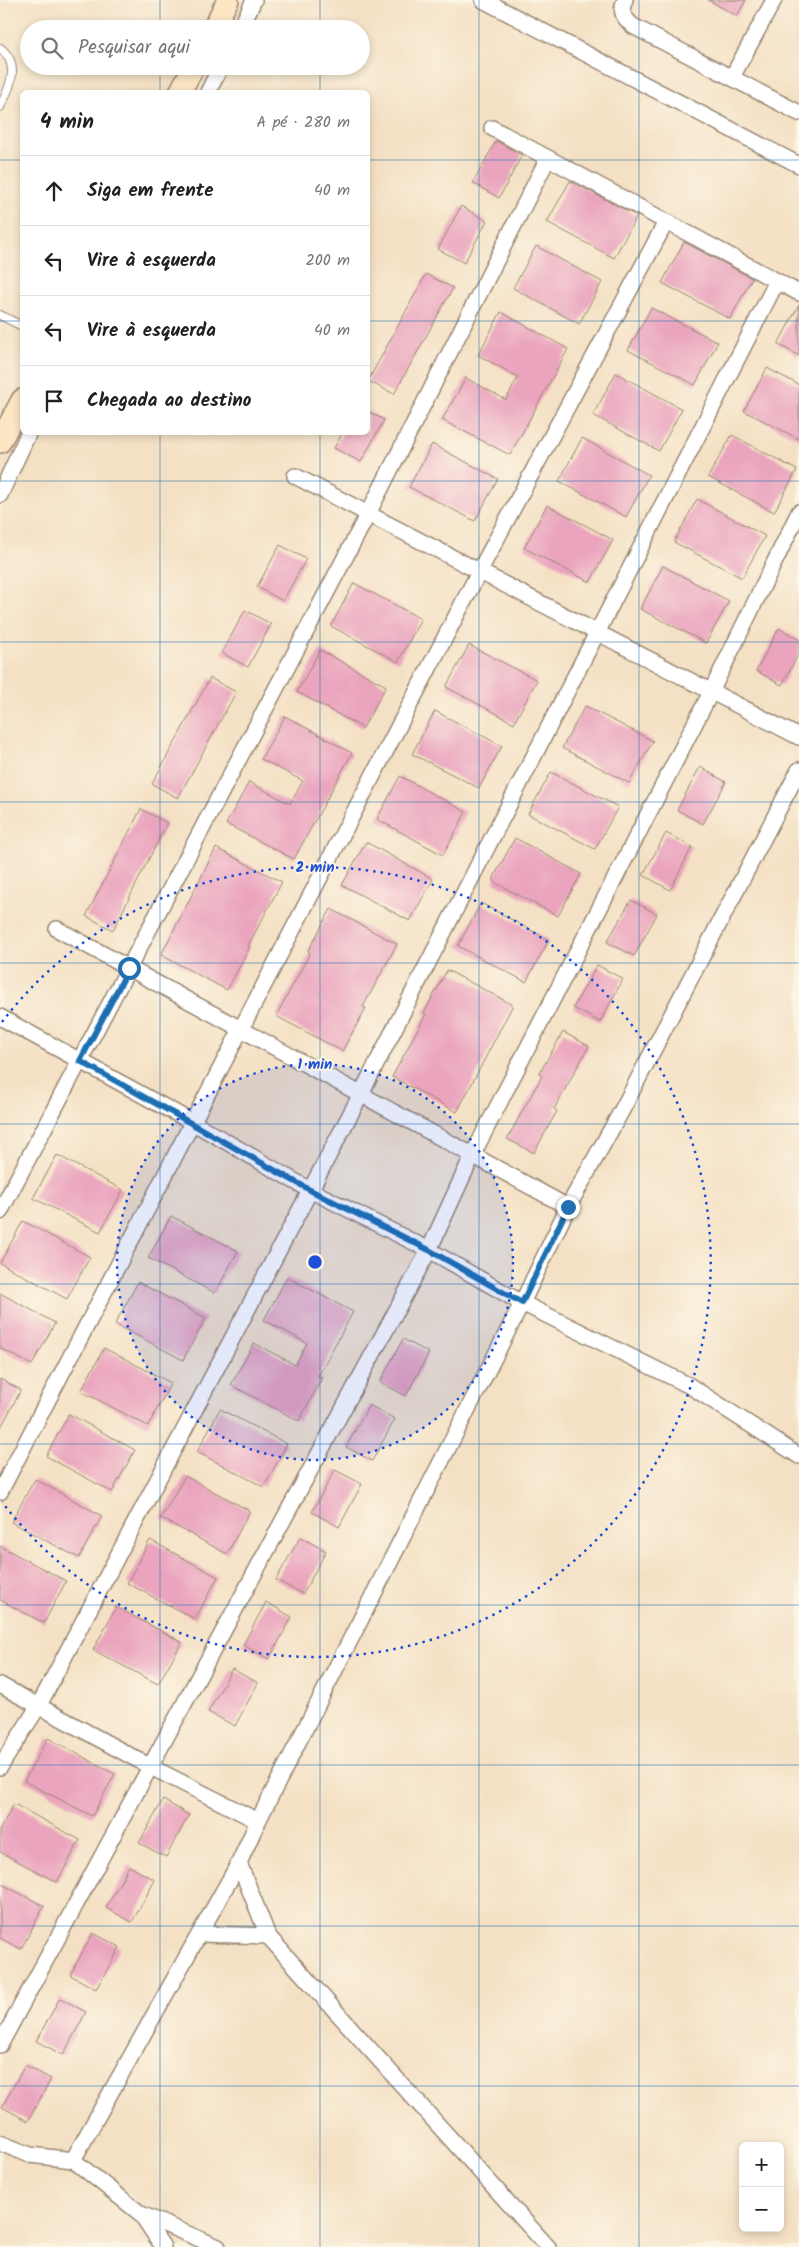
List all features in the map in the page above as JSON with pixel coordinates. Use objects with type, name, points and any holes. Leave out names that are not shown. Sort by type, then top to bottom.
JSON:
[{"type":"street","points":[[218,20],[228,0]]},
{"type":"street","points":[[244,20],[254,0]]},
{"type":"street","points":[[483,0],[799,165]]},
{"type":"street","points":[[625,0],[622,11],[624,18],[633,26],[799,113]]},
{"type":"street","points":[[732,77],[774,0]]},
{"type":"street","points":[[181,90],[189,75]]},
{"type":"street","points":[[209,90],[216,75]]},
{"type":"street","points":[[492,128],[799,293]]},
{"type":"street","points":[[0,1212],[368,514],[548,158]]},
{"type":"street","points":[[0,1492],[479,572],[666,222]]},
{"type":"street","points":[[0,1767],[38,1707],[361,1094],[777,281]]},
{"type":"street","points":[[0,442],[20,404]]},
{"type":"street","points":[[0,496],[28,435]]},
{"type":"street","points":[[295,476],[799,737]]},
{"type":"street","points":[[0,2045],[429,1250],[473,1154],[711,692],[799,512]]},
{"type":"street","points":[[73,2160],[239,1864],[258,1821],[522,1303],[568,1207],[622,1110],[799,770]]},
{"type":"street","points":[[57,929],[568,1207]]},
{"type":"street","points":[[0,1017],[192,1122],[310,1190],[429,1250],[522,1303],[690,1386],[799,1456]]},
{"type":"street","points":[[0,1685],[38,1707],[258,1821]]},
{"type":"street","points":[[239,1864],[268,1936],[548,2247]]},
{"type":"street","points":[[200,1934],[268,1936]]},
{"type":"street","points":[[0,2143],[30,2155],[73,2160],[141,2214],[218,2247]]},
{"type":"street","points":[[141,2214],[163,2247]]},
{"type":"lane","points":[[0,48],[7,53],[13,69],[10,87],[0,107]]},
{"type":"lane","points":[[0,315],[20,325]]},
{"type":"building","points":[[708,0],[746,0],[737,16]]},
{"type":"building","points":[[496,141],[522,155],[499,198],[473,183]]},
{"type":"building","points":[[570,181],[637,216],[614,258],[547,222]]},
{"type":"building","points":[[461,206],[487,221],[464,263],[438,249]]},
{"type":"building","points":[[684,242],[752,278],[730,319],[662,283]]},
{"type":"building","points":[[536,246],[602,282],[579,324],[513,288]]},
{"type":"building","points":[[426,274],[453,288],[394,394],[370,382],[370,377]]},
{"type":"building","points":[[799,305],[799,356],[778,344]]},
{"type":"building","points":[[651,308],[718,342],[695,385],[628,350]]},
{"type":"building","points":[[501,312],[568,349],[510,455],[442,420],[466,378],[506,400],[518,377],[478,355]]},
{"type":"building","points":[[767,368],[799,385],[799,439],[744,411]]},
{"type":"building","points":[[616,373],[682,409],[659,451],[593,415]]},
{"type":"building","points":[[370,412],[384,420],[361,462],[334,448],[341,435],[370,435]]},
{"type":"building","points":[[732,435],[797,470],[774,512],[708,477]]},
{"type":"building","points":[[582,438],[649,475],[626,517],[559,481]]},
{"type":"building","points":[[432,444],[498,479],[475,521],[409,487]]},
{"type":"building","points":[[697,499],[765,536],[742,578],[674,542]]},
{"type":"building","points":[[547,505],[613,540],[590,582],[524,548]]},
{"type":"building","points":[[280,545],[306,559],[283,601],[257,587]]},
{"type":"building","points":[[663,566],[729,601],[706,643],[640,609]]},
{"type":"building","points":[[354,583],[421,619],[398,662],[331,626]]},
{"type":"building","points":[[245,610],[271,624],[248,667],[222,653]]},
{"type":"building","points":[[779,628],[799,639],[799,653],[782,685],[756,671]]},
{"type":"building","points":[[469,645],[537,680],[514,723],[446,687]]},
{"type":"building","points":[[320,650],[386,686],[363,728],[297,692]]},
{"type":"building","points":[[210,678],[236,692],[178,798],[152,784]]},
{"type":"building","points":[[585,706],[653,741],[629,783],[562,748]]},
{"type":"building","points":[[435,711],[502,746],[479,788],[412,754]]},
{"type":"building","points":[[285,716],[352,753],[294,859],[226,824],[249,782],[290,804],[303,781],[261,759]]},
{"type":"building","points":[[700,767],[726,782],[703,824],[677,810]]},
{"type":"building","points":[[551,772],[618,807],[595,849],[528,814]]},
{"type":"building","points":[[400,776],[466,812],[443,855],[377,819]]},
{"type":"building","points":[[141,809],[167,823],[113,930],[86,916]]},
{"type":"building","points":[[666,833],[692,847],[670,890],[643,875]]},
{"type":"building","points":[[515,838],[581,874],[558,916],[494,882],[494,877]]},
{"type":"building","points":[[366,842],[433,879],[410,921],[342,885]]},
{"type":"building","points":[[216,848],[282,882],[227,990],[161,955]]},
{"type":"building","points":[[631,900],[657,914],[634,956],[607,942]]},
{"type":"building","points":[[481,903],[549,940],[526,982],[458,946]]},
{"type":"building","points":[[331,909],[397,944],[363,1007],[366,1008],[342,1051],[276,1016]]},
{"type":"building","points":[[597,965],[623,979],[600,1022],[573,1008]]},
{"type":"building","points":[[447,970],[513,1005],[457,1112],[392,1077]]},
{"type":"building","points":[[563,1032],[589,1046],[554,1109],[557,1111],[534,1153],[507,1139],[542,1076],[539,1074]]},
{"type":"building","points":[[57,1155],[123,1190],[100,1232],[33,1198]]},
{"type":"building","points":[[171,1216],[238,1251],[215,1293],[148,1258]]},
{"type":"building","points":[[23,1221],[90,1257],[67,1299],[0,1263]]},
{"type":"building","points":[[287,1277],[353,1312],[318,1376],[322,1378],[299,1421],[231,1385],[254,1343],[295,1365],[307,1343],[264,1320]]},
{"type":"building","points":[[138,1282],[206,1318],[183,1360],[115,1324]]},
{"type":"building","points":[[0,1293],[55,1323],[32,1365],[0,1348]]},
{"type":"building","points":[[403,1339],[429,1353],[406,1396],[380,1382]]},
{"type":"building","points":[[104,1348],[171,1383],[148,1426],[81,1391]]},
{"type":"building","points":[[0,1379],[21,1390],[0,1429]]},
{"type":"building","points":[[369,1405],[395,1419],[372,1461],[346,1447]]},
{"type":"building","points":[[220,1409],[287,1444],[264,1487],[197,1452]]},
{"type":"building","points":[[69,1414],[135,1450],[112,1492],[46,1456]]},
{"type":"building","points":[[335,1470],[362,1484],[339,1527],[312,1512]]},
{"type":"building","points":[[185,1476],[250,1511],[227,1554],[161,1518]]},
{"type":"building","points":[[35,1479],[102,1516],[79,1558],[11,1522]]},
{"type":"building","points":[[300,1537],[326,1551],[303,1594],[276,1580]]},
{"type":"building","points":[[150,1540],[218,1577],[195,1619],[127,1583]]},
{"type":"building","points":[[0,1546],[66,1581],[44,1623],[0,1600]]},
{"type":"building","points":[[266,1602],[292,1617],[269,1659],[243,1645]]},
{"type":"building","points":[[116,1607],[182,1642],[158,1684],[93,1650]]},
{"type":"building","points":[[232,1669],[258,1683],[235,1726],[208,1712]]},
{"type":"building","points":[[48,1738],[115,1774],[92,1816],[24,1781]]},
{"type":"building","points":[[163,1800],[189,1815],[166,1857],[139,1843]]},
{"type":"building","points":[[14,1804],[80,1840],[57,1882],[0,1852],[0,1829]]},
{"type":"building","points":[[129,1866],[155,1880],[132,1922],[106,1908]]},
{"type":"building","points":[[0,1883],[44,1906],[21,1949],[0,1938]]},
{"type":"building","points":[[93,1933],[120,1947],[96,1989],[70,1975]]},
{"type":"building","points":[[60,1998],[86,2012],[63,2055],[36,2041]]},
{"type":"building","points":[[25,2065],[51,2079],[28,2121],[2,2107]]},
{"type":"route","points":[[129,968],[80,1061],[192,1122],[310,1190],[429,1250],[522,1303],[568,1207]]}]
